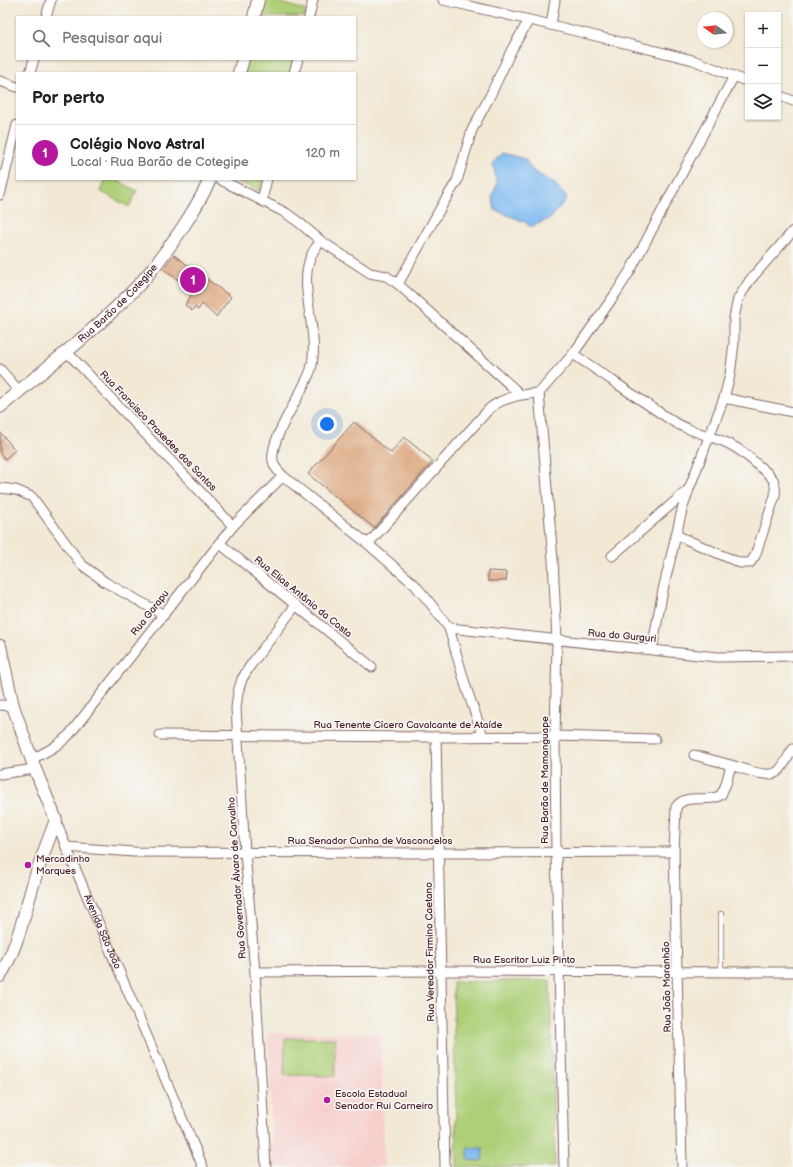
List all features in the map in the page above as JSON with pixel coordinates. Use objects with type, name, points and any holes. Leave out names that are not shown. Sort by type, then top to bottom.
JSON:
[{"type":"main road","points":[[254,16],[258,0]]},
{"type":"main road","points":[[239,72],[243,60]]},
{"type":"main road","name":"Rua Barão de Cotegipe","points":[[0,407],[67,352],[134,291],[169,248],[200,201],[210,180]]},
{"type":"main road","name":"Avenida São João","points":[[0,646],[14,706],[34,764],[56,820]]},
{"type":"main road","points":[[0,976],[16,943],[36,874],[56,820]]},
{"type":"street","points":[[46,16],[51,0]]},
{"type":"street","points":[[309,16],[313,0]]},
{"type":"street","points":[[443,0],[693,60],[745,81]]},
{"type":"street","points":[[551,25],[556,0]]},
{"type":"street","points":[[398,284],[457,181],[472,130],[512,49],[529,20]]},
{"type":"street","points":[[30,72],[34,60]]},
{"type":"street","points":[[294,72],[298,60]]},
{"type":"street","points":[[368,544],[482,416],[498,402],[520,394],[539,392],[573,354],[602,314],[630,271],[734,76]]},
{"type":"street","points":[[0,81],[16,86]]},
{"type":"street","points":[[781,96],[793,101]]},
{"type":"street","points":[[0,195],[16,129]]},
{"type":"street","points":[[221,180],[291,216],[320,241],[370,273],[386,276],[398,284],[520,394]]},
{"type":"street","points":[[262,200],[267,180]]},
{"type":"street","points":[[652,649],[663,590],[689,489],[724,398],[733,359],[734,318],[738,299],[750,280],[793,231]]},
{"type":"street","points":[[320,241],[312,254],[307,276],[314,351],[312,365],[308,379],[283,425],[274,447],[274,466],[283,476],[368,544],[415,585],[430,603],[449,628],[466,687],[483,736]]},
{"type":"street","name":"Rua Francisco Praxedes dos Santos","points":[[67,352],[234,526]]},
{"type":"street","points":[[573,354],[675,422],[694,431],[727,443],[747,455],[772,477],[775,482],[775,496],[756,556],[750,563],[740,563],[676,535]]},
{"type":"street","points":[[0,370],[19,391]]},
{"type":"street","name":"Rua Barão de Mamanguape","points":[[539,392],[553,560],[557,641],[555,736],[556,852],[564,1167]]},
{"type":"street","points":[[724,398],[793,412]]},
{"type":"street","name":"Rua Garapu","points":[[0,774],[34,764],[69,735],[219,544],[234,526],[283,476]]},
{"type":"street","points":[[0,488],[16,490],[32,497],[81,564],[105,582],[164,615]]},
{"type":"street","points":[[612,556],[689,489]]},
{"type":"street","name":"Rua Elias Antônio da Costa","points":[[219,544],[372,668]]},
{"type":"street","name":"Rua Governador Álvaro de Carvalho","points":[[266,1167],[255,972],[245,852],[236,708],[238,692],[242,679],[250,666],[296,605]]},
{"type":"street","name":"Rua do Gurguri","points":[[449,628],[557,641],[652,649],[717,657],[793,656]]},
{"type":"street","points":[[0,705],[14,706]]},
{"type":"street","name":"Rua Tenente Cícero Cavalcante de Ataíde","points":[[160,735],[436,737],[555,736],[655,739]]},
{"type":"street","name":"Rua Vereador Firmino Caetano","points":[[436,737],[445,1167]]},
{"type":"street","points":[[694,755],[764,774],[770,774],[776,773],[780,769],[793,748]]},
{"type":"street","name":"Rua João Maranhão","points":[[682,1167],[674,852],[676,807],[679,802],[686,800],[717,798],[726,784],[731,765]]},
{"type":"street","name":"Avenida São João","points":[[56,820],[66,847],[203,1167]]},
{"type":"street","name":"Rua Senador Cunha de Vasconcelos","points":[[66,847],[134,852],[674,852]]},
{"type":"street","name":"Rua Escritor Luiz Pinto","points":[[255,972],[793,972]]},
{"type":"lane","points":[[721,914],[721,971]]},
{"type":"shaded area","name":"Escola Estadual Senador Rui Carneiro","points":[[268,1033],[381,1033],[384,1167],[273,1167]]},
{"type":"green space","points":[[262,0],[271,0],[306,10],[305,16],[258,16]]},
{"type":"green space","points":[[247,60],[294,60],[290,72],[243,72]]},
{"type":"green space","points":[[106,180],[117,180],[137,191],[129,207],[100,191]]},
{"type":"green space","points":[[233,180],[263,180],[260,191]]},
{"type":"green space","points":[[550,980],[555,1167],[457,1167],[453,982]]},
{"type":"green space","points":[[285,1038],[335,1038],[335,1076],[284,1075]]},
{"type":"water","points":[[502,153],[525,159],[533,171],[554,183],[567,198],[551,218],[531,227],[525,222],[495,210],[492,196],[497,185],[493,163]]},
{"type":"water","points":[[468,1148],[483,1148],[482,1161],[468,1160]]},
{"type":"building","points":[[174,255],[231,297],[216,317],[202,304],[198,310],[194,307],[192,311],[185,305],[194,291],[163,269]]},
{"type":"building","points":[[354,422],[391,453],[404,437],[433,461],[374,528],[308,474]]},
{"type":"building","points":[[0,432],[15,450],[5,459],[0,453]]},
{"type":"building","points":[[488,571],[507,572],[506,581],[488,581]]},
{"type":"place","name":"Colégio Novo Astral","points":[[193,280]]},
{"type":"place","name":"Mercadinho Marques","points":[[28,865]]},
{"type":"place","name":"Escola Estadual Senador Rui Carneiro","points":[[327,1100]]}]
